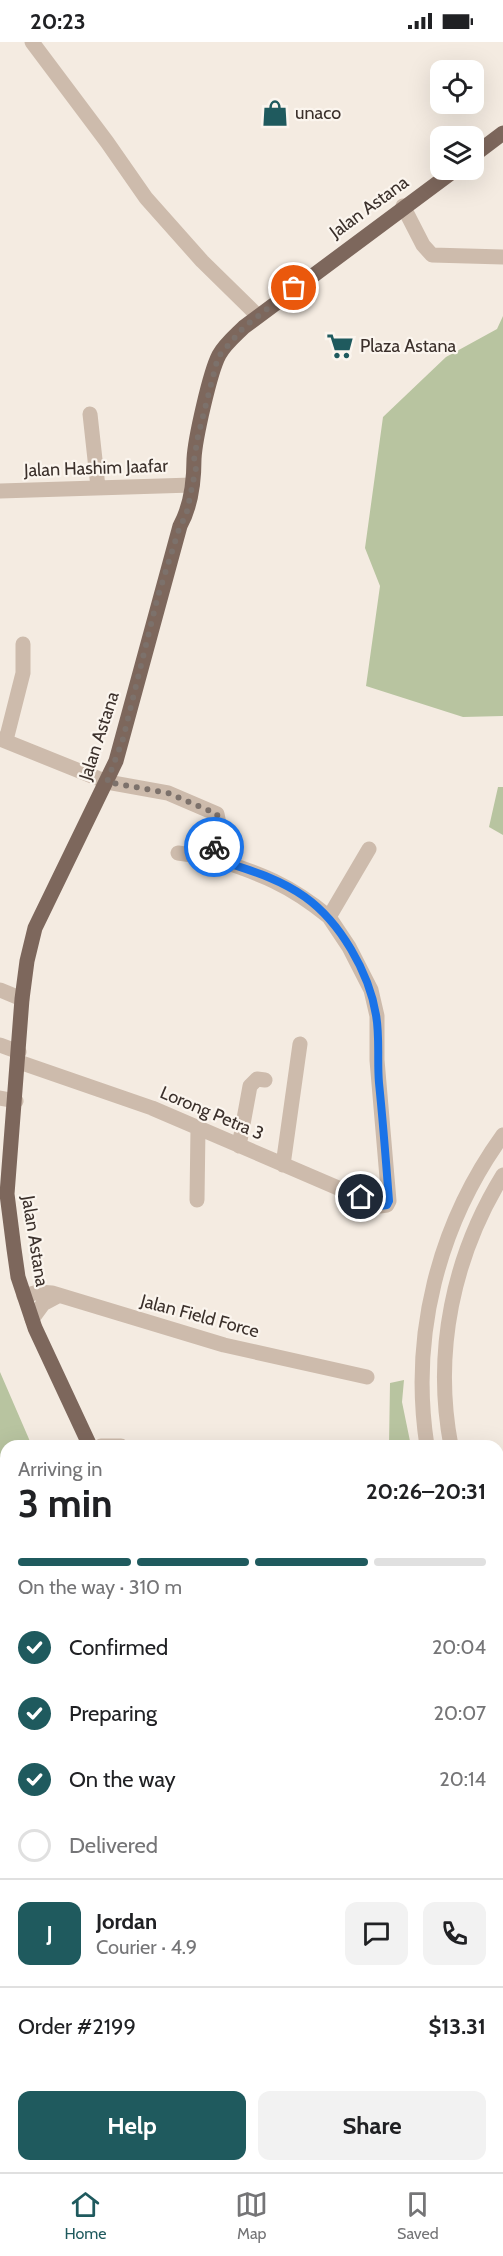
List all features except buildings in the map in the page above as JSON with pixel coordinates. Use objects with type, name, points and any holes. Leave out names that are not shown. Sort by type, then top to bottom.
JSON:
[{"type":"main road","points":[[484,147],[503,133]]},
{"type":"main road","name":"Jalan Astana","points":[[87,1440],[32,1319],[24,1296],[4,1193],[16,1101],[22,999],[27,961],[35,928],[107,782],[123,739],[158,596],[180,526],[189,484],[196,468],[194,460],[218,357],[232,339],[258,316],[441,180]]},
{"type":"street","points":[[32,42],[146,198],[202,261],[258,316]]},
{"type":"street","points":[[403,206],[423,244],[432,255],[503,258]]},
{"type":"street","points":[[90,414],[98,487]]},
{"type":"street","name":"Jalan Hashim Jaafar","points":[[0,491],[189,484]]},
{"type":"street","points":[[23,644],[25,660],[23,673],[3,740],[107,782],[168,793],[217,814],[219,824],[213,858]]},
{"type":"street","points":[[178,853],[213,858],[267,876],[304,897],[328,917],[369,849]]},
{"type":"street","name":"Lorong Petra 3","points":[[0,1045],[19,1057],[152,1108],[380,1206],[387,1205],[389,1201],[377,1060],[377,1016],[371,990],[349,946],[328,917]]},
{"type":"street","points":[[0,990],[22,999]]},
{"type":"street","points":[[283,1165],[300,1044]]},
{"type":"street","points":[[239,1146],[250,1086],[257,1079],[265,1080]]},
{"type":"street","points":[[0,1098],[16,1101]]},
{"type":"street","points":[[197,1200],[198,1128]]},
{"type":"street","points":[[426,1440],[421,1380],[426,1321],[438,1263],[460,1207],[503,1135]]},
{"type":"street","points":[[450,1440],[445,1417],[444,1384],[449,1316],[466,1251],[479,1219],[503,1175]]},
{"type":"street","name":"Jalan Field Force","points":[[24,1296],[38,1292],[58,1296],[224,1345],[367,1377]]},
{"type":"street","points":[[32,1319],[43,1304],[58,1296]]},
{"type":"green space","points":[[503,316],[503,716],[463,717],[366,686],[380,586],[365,548],[383,417],[446,357],[497,329]]},
{"type":"green space","points":[[498,787],[503,787],[503,835],[489,827]]},
{"type":"green space","points":[[0,1372],[29,1440],[0,1440]]},
{"type":"green space","points":[[404,1380],[402,1402],[410,1440],[389,1440],[390,1383]]},
{"type":"way so far","points":[[214,847],[219,824],[217,814],[168,793],[107,782],[123,739],[158,596],[180,526],[186,516],[196,468],[194,460],[198,436],[218,357],[226,345],[244,327],[294,288]]},
{"type":"place","name":"unaco","points":[[275,113]]},
{"type":"place","name":"Plaza Astana","points":[[340,346]]},
{"type":"route","points":[[214,847],[213,858],[267,876],[304,897],[328,917],[349,946],[371,990],[377,1016],[377,1060],[389,1201],[387,1205],[380,1206],[361,1197]]}]
